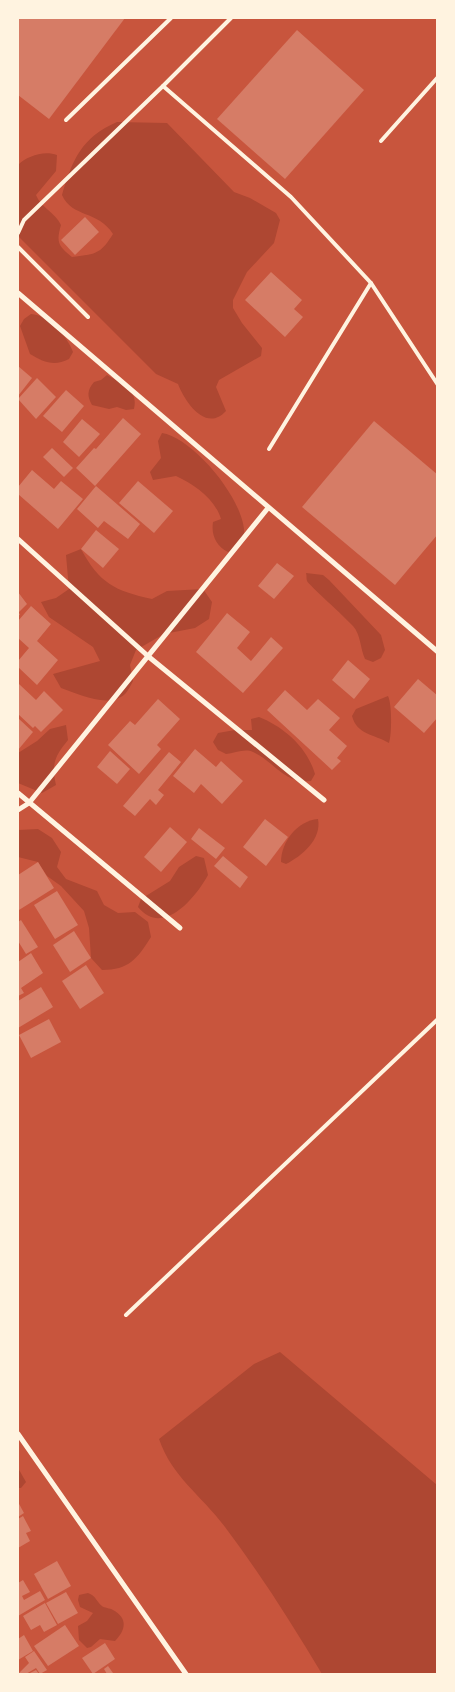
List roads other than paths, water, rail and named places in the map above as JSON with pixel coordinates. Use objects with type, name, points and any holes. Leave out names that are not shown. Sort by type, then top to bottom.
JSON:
[{"type":"street","points":[[18,293],[438,652]]},
{"type":"street","points":[[18,810],[29,803],[268,508]]},
{"type":"street","points":[[18,540],[149,657],[324,800]]},
{"type":"street","points":[[18,793],[180,928]]},
{"type":"street","points":[[18,1434],[186,1674]]},
{"type":"lane","points":[[66,120],[170,18]]},
{"type":"lane","points":[[18,233],[24,220],[231,18]]},
{"type":"lane","points":[[381,141],[438,77]]},
{"type":"lane","points":[[163,86],[291,197],[371,283],[438,385]]},
{"type":"lane","points":[[18,247],[88,317]]},
{"type":"lane","points":[[270,449],[371,283]]},
{"type":"lane","points":[[126,1315],[438,1019]]}]
